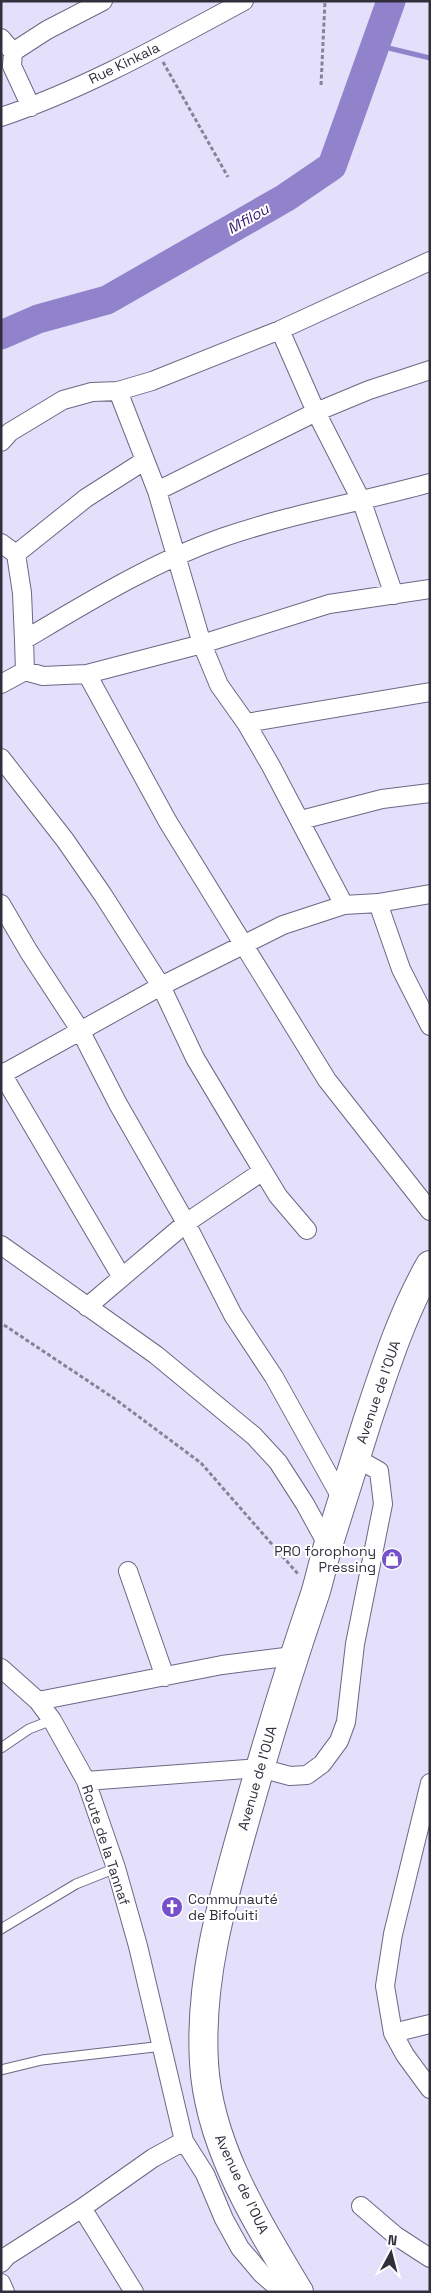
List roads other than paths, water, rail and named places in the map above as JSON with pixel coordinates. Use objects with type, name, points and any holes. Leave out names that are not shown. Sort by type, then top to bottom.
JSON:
[{"type":"main road","name":"Avenue de l'OUA","points":[[299,2292],[263,2231],[220,2141],[209,2101],[204,2064],[206,1982],[213,1939],[293,1656],[315,1593],[328,1546],[394,1342],[430,1265]]},
{"type":"street","points":[[13,52],[47,30],[103,1]]},
{"type":"street","name":"Rue Kinkala","points":[[1,117],[31,107],[155,49],[244,1]]},
{"type":"street","points":[[1,38],[13,52],[12,66],[31,107]]},
{"type":"street","points":[[1,442],[10,432],[63,400],[92,392],[118,391],[152,381],[280,330],[430,261]]},
{"type":"street","points":[[280,330],[316,412],[362,502],[394,595]]},
{"type":"street","points":[[157,490],[316,412],[369,390],[430,370]]},
{"type":"street","points":[[118,391],[157,490],[178,556],[202,644],[219,685],[246,722],[344,905]]},
{"type":"street","points":[[16,554],[86,498],[144,461]]},
{"type":"street","points":[[24,640],[126,580],[222,538],[276,521],[362,502],[430,483]]},
{"type":"street","points":[[1,543],[16,554],[22,593],[25,671]]},
{"type":"street","points":[[1,684],[25,671],[42,676],[88,674],[202,644],[329,604],[430,589]]},
{"type":"street","points":[[88,674],[168,822],[327,1080],[430,1211]]},
{"type":"street","points":[[246,722],[430,692]]},
{"type":"street","points":[[1,758],[65,840],[161,986],[195,1058],[278,1196],[307,1230]]},
{"type":"street","points":[[300,820],[382,799],[430,793]]},
{"type":"street","points":[[121,1276],[2,1074],[161,986],[283,925],[344,905],[378,903],[430,894]]},
{"type":"street","points":[[378,903],[398,962],[430,1026]]},
{"type":"street","points":[[1,904],[29,952],[80,1030],[118,1104],[186,1223],[233,1316],[274,1377],[343,1501]]},
{"type":"street","points":[[88,1307],[121,1276],[186,1223],[263,1171]]},
{"type":"street","points":[[1,1245],[156,1355],[254,1436],[278,1462],[305,1504],[328,1546]]},
{"type":"street","points":[[86,1781],[260,1768],[290,1776],[306,1775],[322,1764],[339,1741],[346,1722],[355,1644],[383,1504],[379,1471],[356,1458]]},
{"type":"street","points":[[128,1571],[165,1677]]},
{"type":"street","points":[[38,1701],[222,1665],[293,1656]]},
{"type":"street","name":"Route de la Tannaf","points":[[1,1668],[38,1701],[52,1720],[86,1781],[116,1868],[138,1946],[184,2141]]},
{"type":"street","points":[[430,1783],[393,1934],[385,1986],[392,2033],[405,2055],[430,2089]]},
{"type":"street","points":[[392,2033],[430,2024]]},
{"type":"street","points":[[1,2263],[7,2256],[82,2208],[153,2158],[184,2141],[205,2174],[224,2219],[240,2248],[262,2274],[283,2292]]},
{"type":"street","points":[[361,2206],[396,2236],[430,2258]]},
{"type":"street","points":[[82,2208],[134,2292]]},
{"type":"street","points":[[1,2283],[5,2292]]},
{"type":"lane","points":[[1,1748],[28,1729],[52,1720]]},
{"type":"lane","points":[[1,1929],[76,1884],[116,1868]]},
{"type":"lane","points":[[1,2070],[42,2060],[163,2046]]},
{"type":"waterway","name":"Mfilou","points":[[1,335],[38,319],[107,300],[285,198],[332,166],[391,1]]},
{"type":"waterway","points":[[376,45],[430,58]]},
{"type":"place","name":"PRO forophony Pressing","points":[[392,1559]]},
{"type":"place","name":"Communauté de Bifouiti","points":[[172,1907]]}]
